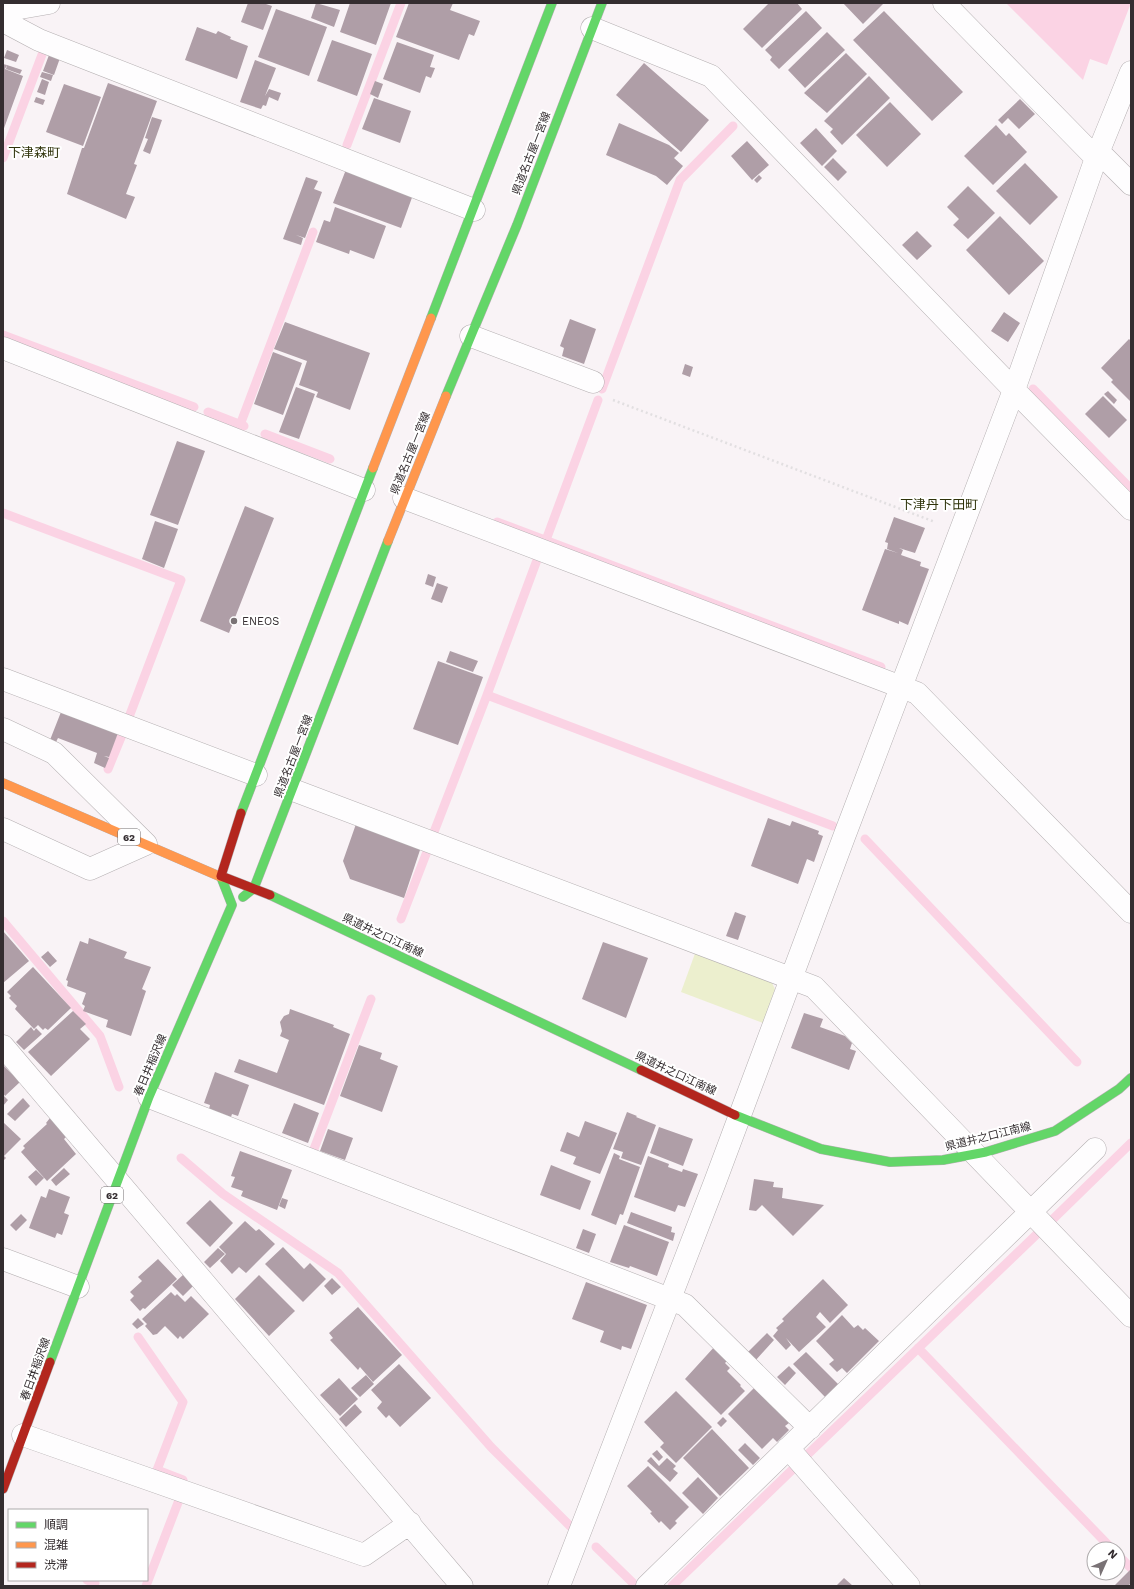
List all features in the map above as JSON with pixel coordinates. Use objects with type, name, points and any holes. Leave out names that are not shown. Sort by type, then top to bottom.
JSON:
[{"type":"main road","points":[[254,888],[232,905],[221,876],[242,811],[364,490],[474,210],[552,3]]},
{"type":"main road","name":"県道名古屋一宮線","points":[[254,888],[294,790],[404,498],[517,225],[602,3]]},
{"type":"main road","name":"62","points":[[3,783],[221,876]]},
{"type":"main road","name":"県道井之口江南線","points":[[221,876],[254,888],[740,1117],[821,1148],[890,1162],[942,1160],[973,1154],[1055,1131],[1119,1089],[1131,1078]]},
{"type":"main road","name":"春日井稲沢線","points":[[3,1489],[149,1098],[232,905]]},
{"type":"street","points":[[3,11],[49,3]]},
{"type":"street","points":[[944,3],[1098,155],[1131,184]]},
{"type":"street","points":[[3,21],[39,40],[474,210]]},
{"type":"street","points":[[592,28],[711,76],[1131,509]]},
{"type":"street","points":[[559,1586],[740,1117],[791,978],[1014,390],[1098,155],[1131,72]]},
{"type":"street","points":[[471,336],[593,382]]},
{"type":"street","points":[[3,348],[364,490]]},
{"type":"street","points":[[404,498],[917,693],[1131,912]]},
{"type":"street","points":[[3,679],[256,775]]},
{"type":"street","points":[[3,729],[54,753],[146,844],[90,869],[3,829]]},
{"type":"street","points":[[294,790],[814,987],[973,1154],[1131,1316]]},
{"type":"street","points":[[3,1046],[462,1586]]},
{"type":"street","points":[[149,1098],[685,1305],[810,1428]]},
{"type":"street","points":[[647,1586],[1095,1150]]},
{"type":"street","points":[[3,1259],[78,1287]]},
{"type":"street","points":[[23,1435],[364,1555],[410,1523]]},
{"type":"street","points":[[788,1448],[909,1586]]},
{"type":"path","points":[[593,382],[598,395],[960,532]]},
{"type":"green space","points":[[697,948],[768,975],[775,989],[763,1023],[681,992]]},
{"type":"shaded area","points":[[1006,3],[1131,3],[1107,65],[1090,59],[1083,80]]},
{"type":"building","points":[[248,3],[263,3],[272,6],[263,30],[241,22]]},
{"type":"building","points":[[316,3],[340,10],[334,27],[311,18]]},
{"type":"building","points":[[350,3],[391,3],[376,45],[340,32]]},
{"type":"building","points":[[409,3],[453,3],[450,10],[480,21],[474,36],[469,34],[459,60],[396,37]]},
{"type":"building","points":[[769,3],[797,3],[802,9],[762,48],[743,29]]},
{"type":"building","points":[[843,3],[884,3],[863,24]]},
{"type":"building","points":[[276,9],[327,27],[309,76],[258,57]]},
{"type":"building","points":[[806,11],[822,28],[779,69],[770,60],[772,57],[765,50]]},
{"type":"building","points":[[884,11],[963,92],[932,121],[853,40]]},
{"type":"building","points":[[197,27],[216,34],[218,31],[231,37],[230,39],[248,46],[237,79],[185,60]]},
{"type":"building","points":[[827,32],[845,50],[805,88],[788,70]]},
{"type":"building","points":[[332,40],[372,54],[357,96],[317,81]]},
{"type":"building","points":[[397,42],[434,55],[430,67],[435,68],[431,78],[426,76],[420,93],[383,79]]},
{"type":"building","points":[[7,50],[19,55],[16,62],[4,58]]},
{"type":"building","points":[[846,53],[867,74],[827,113],[804,93]]},
{"type":"building","points":[[49,55],[60,58],[54,75],[43,71]]},
{"type":"building","points":[[255,60],[276,68],[265,96],[269,89],[281,93],[278,101],[269,97],[266,106],[263,105],[261,109],[240,102]]},
{"type":"building","points":[[644,63],[709,120],[681,152],[616,95]]},
{"type":"building","points":[[3,64],[7,65],[5,69],[23,76],[3,131]]},
{"type":"building","points":[[7,65],[22,70],[20,74],[6,69]]},
{"type":"building","points":[[42,72],[53,75],[51,81],[40,77]]},
{"type":"building","points":[[869,76],[890,98],[842,145],[830,132],[833,129],[824,121]]},
{"type":"building","points":[[42,79],[49,82],[45,95],[37,92]]},
{"type":"building","points":[[375,81],[383,84],[378,98],[370,94]]},
{"type":"building","points":[[108,83],[157,101],[134,164],[137,165],[126,194],[135,197],[126,219],[67,194],[82,148],[84,148]]},
{"type":"building","points":[[64,84],[101,97],[83,146],[46,132]]},
{"type":"building","points":[[36,97],[45,100],[43,105],[34,102]]},
{"type":"building","points":[[374,98],[411,111],[400,143],[362,129]]},
{"type":"building","points":[[1020,99],[1035,114],[1019,129],[1008,118],[1002,124],[998,120]]},
{"type":"building","points":[[890,102],[921,134],[887,167],[856,135]]},
{"type":"building","points":[[152,117],[162,120],[150,154],[143,151],[148,139],[145,138]]},
{"type":"building","points":[[619,123],[669,145],[679,153],[674,158],[683,166],[667,185],[656,176],[606,155]]},
{"type":"building","points":[[996,125],[1006,136],[1009,133],[1027,152],[993,185],[964,156]]},
{"type":"building","points":[[816,128],[837,151],[822,166],[800,143]]},
{"type":"building","points":[[747,141],[769,165],[752,180],[731,156]]},
{"type":"building","points":[[833,158],[847,172],[838,181],[824,167]]},
{"type":"building","points":[[1025,163],[1058,197],[1030,225],[996,191]]},
{"type":"building","points":[[347,167],[414,192],[401,228],[333,203]]},
{"type":"building","points":[[759,175],[762,178],[757,183],[754,180]]},
{"type":"building","points":[[306,177],[318,181],[314,189],[322,192],[305,238],[296,235],[303,238],[301,245],[283,239]]},
{"type":"building","points":[[968,186],[995,213],[968,239],[953,225],[959,219],[947,207]]},
{"type":"building","points":[[335,207],[386,226],[374,259],[350,250],[349,254],[316,242],[324,220],[330,222]]},
{"type":"building","points":[[1000,216],[1044,261],[1009,295],[966,250]]},
{"type":"building","points":[[917,231],[932,246],[917,260],[902,245]]},
{"type":"building","points":[[1004,312],[1020,323],[1008,342],[991,331]]},
{"type":"building","points":[[570,319],[596,329],[584,364],[562,356],[564,348],[560,346]]},
{"type":"building","points":[[285,322],[370,353],[350,410],[316,397],[318,392],[299,385],[307,361],[274,349]]},
{"type":"building","points":[[1129,339],[1131,341],[1131,402],[1111,382],[1113,380],[1101,368]]},
{"type":"building","points":[[273,352],[302,363],[283,415],[254,404]]},
{"type":"building","points":[[685,364],[693,367],[690,377],[682,374]]},
{"type":"building","points":[[296,387],[315,394],[299,439],[279,432]]},
{"type":"building","points":[[1108,391],[1117,400],[1114,404],[1104,394]]},
{"type":"building","points":[[1103,396],[1127,420],[1109,438],[1085,414]]},
{"type":"building","points":[[177,441],[205,451],[178,525],[150,515]]},
{"type":"building","points":[[245,506],[274,518],[229,633],[200,621]]},
{"type":"building","points":[[894,517],[925,528],[915,553],[899,548],[903,550],[901,555],[921,562],[920,566],[929,569],[908,625],[899,621],[899,624],[862,610],[885,549],[898,553],[887,549],[888,543],[885,542]]},
{"type":"building","points":[[155,521],[178,529],[164,568],[142,559]]},
{"type":"building","points":[[428,574],[436,577],[433,587],[425,584]]},
{"type":"building","points":[[437,583],[448,587],[442,603],[431,599]]},
{"type":"building","points":[[450,651],[478,661],[473,672],[446,662]]},
{"type":"building","points":[[438,661],[483,677],[458,745],[413,729]]},
{"type":"building","points":[[61,712],[118,733],[109,757],[104,756],[109,758],[105,768],[94,763],[97,753],[58,738],[56,742],[50,740]]},
{"type":"building","points":[[768,818],[790,826],[792,821],[819,831],[818,834],[823,836],[814,862],[807,859],[798,884],[751,866]]},
{"type":"building","points":[[356,824],[421,847],[404,898],[350,879],[343,861]]},
{"type":"building","points":[[735,912],[746,916],[738,940],[726,936]]},
{"type":"building","points":[[3,931],[29,961],[3,983]]},
{"type":"building","points":[[89,938],[127,952],[124,958],[151,967],[142,989],[146,991],[131,1036],[106,1027],[108,1020],[83,1011],[85,1006],[82,1004],[86,993],[67,986],[68,981],[66,980],[80,941],[88,944]]},
{"type":"building","points":[[603,942],[648,958],[626,1018],[582,999]]},
{"type":"building","points":[[48,951],[57,961],[50,967],[41,957]]},
{"type":"building","points":[[33,967],[71,1008],[48,1030],[45,1028],[43,1030],[38,1025],[34,1029],[15,1009],[17,1006],[9,998],[11,996],[7,992]]},
{"type":"building","points":[[290,1009],[334,1025],[333,1027],[350,1034],[324,1105],[234,1072],[239,1059],[277,1073],[289,1040],[280,1036],[282,1031],[280,1022],[284,1016],[289,1014]]},
{"type":"building","points":[[73,1011],[86,1024],[80,1029],[90,1039],[51,1076],[28,1052]]},
{"type":"building","points":[[804,1013],[823,1019],[820,1027],[845,1036],[852,1043],[850,1049],[856,1051],[849,1070],[791,1048]]},
{"type":"building","points":[[31,1027],[34,1031],[36,1028],[42,1034],[24,1050],[16,1042]]},
{"type":"building","points":[[359,1045],[382,1053],[380,1059],[398,1066],[382,1112],[340,1096]]},
{"type":"building","points":[[3,1065],[20,1082],[5,1096],[3,1093]]},
{"type":"building","points":[[215,1072],[249,1085],[238,1116],[232,1114],[231,1117],[209,1109],[210,1105],[204,1103]]},
{"type":"building","points":[[3,1095],[8,1100],[3,1106]]},
{"type":"building","points":[[23,1098],[30,1106],[15,1121],[7,1114]]},
{"type":"building","points":[[294,1103],[319,1113],[308,1143],[282,1133]]},
{"type":"building","points":[[627,1112],[656,1125],[641,1165],[621,1158],[623,1152],[613,1149]]},
{"type":"building","points":[[50,1118],[67,1136],[64,1139],[76,1154],[47,1181],[21,1152],[25,1148],[23,1146],[47,1124],[46,1123]]},
{"type":"building","points":[[585,1121],[617,1133],[600,1174],[573,1164],[576,1157],[560,1151],[567,1132],[579,1137]]},
{"type":"building","points":[[3,1122],[21,1139],[4,1156],[6,1158],[3,1161]]},
{"type":"building","points":[[659,1127],[693,1139],[683,1166],[650,1153]]},
{"type":"building","points":[[328,1129],[353,1138],[345,1160],[320,1151]]},
{"type":"building","points":[[240,1151],[292,1170],[277,1210],[241,1196],[243,1191],[231,1187],[235,1177],[231,1176]]},
{"type":"building","points":[[614,1153],[620,1156],[619,1159],[640,1167],[623,1215],[620,1214],[616,1225],[591,1215]]},
{"type":"building","points":[[648,1156],[669,1164],[668,1167],[682,1172],[683,1169],[698,1174],[685,1207],[678,1205],[675,1212],[634,1197]]},
{"type":"building","points":[[551,1165],[591,1181],[580,1210],[540,1195]]},
{"type":"building","points":[[64,1168],[70,1174],[56,1186],[51,1180]]},
{"type":"building","points":[[36,1170],[44,1178],[36,1186],[28,1177]]},
{"type":"building","points":[[754,1179],[774,1182],[773,1187],[783,1188],[782,1198],[824,1205],[793,1236],[762,1205],[756,1211],[749,1210]]},
{"type":"building","points":[[49,1189],[70,1197],[64,1213],[69,1215],[62,1235],[57,1233],[55,1238],[29,1228],[41,1196],[46,1198]]},
{"type":"building","points":[[282,1198],[288,1200],[285,1209],[279,1206]]},
{"type":"building","points":[[210,1200],[233,1223],[210,1247],[186,1223]]},
{"type":"building","points":[[631,1212],[672,1227],[671,1232],[675,1233],[673,1241],[627,1223]]},
{"type":"building","points":[[21,1214],[27,1220],[16,1231],[10,1225]]},
{"type":"building","points":[[245,1221],[256,1231],[259,1229],[275,1244],[246,1273],[239,1267],[232,1274],[220,1261],[226,1254],[219,1247]]},
{"type":"building","points":[[624,1225],[669,1242],[657,1276],[630,1266],[629,1268],[610,1262]]},
{"type":"building","points":[[583,1229],[596,1234],[589,1253],[576,1248]]},
{"type":"building","points":[[283,1247],[304,1269],[310,1263],[326,1279],[303,1302],[265,1264]]},
{"type":"building","points":[[218,1248],[225,1254],[210,1268],[204,1262]]},
{"type":"building","points":[[158,1259],[177,1279],[145,1309],[143,1308],[140,1311],[130,1300],[134,1296],[130,1292],[142,1281],[138,1277]]},
{"type":"building","points":[[184,1274],[194,1285],[183,1296],[172,1285]]},
{"type":"building","points":[[259,1275],[295,1311],[269,1336],[235,1299]]},
{"type":"building","points":[[332,1278],[341,1287],[332,1295],[324,1286]]},
{"type":"building","points":[[823,1279],[848,1305],[830,1323],[820,1312],[816,1317],[826,1327],[799,1352],[786,1338],[791,1345],[786,1350],[773,1336],[778,1330],[776,1328],[784,1321],[782,1319]]},
{"type":"building","points":[[586,1282],[647,1305],[631,1349],[622,1346],[621,1350],[600,1342],[604,1331],[572,1319]]},
{"type":"building","points":[[171,1292],[175,1296],[177,1294],[185,1302],[191,1296],[209,1314],[183,1339],[180,1336],[178,1339],[165,1326],[157,1334],[153,1335],[145,1326],[147,1324],[142,1319]]},
{"type":"building","points":[[358,1307],[402,1355],[373,1382],[360,1367],[358,1370],[330,1340],[333,1338],[329,1333]]},
{"type":"building","points":[[842,1315],[854,1328],[858,1325],[863,1330],[865,1328],[879,1341],[847,1373],[842,1368],[837,1372],[829,1364],[834,1360],[816,1341]]},
{"type":"building","points":[[138,1318],[144,1324],[137,1329],[132,1324]]},
{"type":"building","points":[[767,1333],[774,1340],[755,1361],[747,1353]]},
{"type":"building","points":[[716,1345],[729,1359],[725,1363],[730,1368],[727,1371],[745,1391],[721,1415],[685,1379]]},
{"type":"building","points":[[806,1352],[839,1385],[826,1398],[793,1364]]},
{"type":"building","points":[[399,1364],[431,1398],[400,1427],[389,1415],[386,1418],[377,1408],[382,1402],[371,1390]]},
{"type":"building","points":[[789,1366],[796,1373],[785,1385],[777,1377]]},
{"type":"building","points":[[366,1375],[374,1384],[360,1397],[351,1388]]},
{"type":"building","points":[[339,1378],[358,1399],[340,1416],[320,1395]]},
{"type":"building","points":[[754,1388],[789,1423],[785,1426],[789,1430],[777,1442],[773,1438],[762,1449],[728,1414]]},
{"type":"building","points":[[676,1391],[712,1427],[676,1463],[660,1447],[664,1443],[644,1422]]},
{"type":"building","points":[[355,1404],[362,1412],[346,1427],[339,1419]]},
{"type":"building","points":[[723,1417],[727,1421],[721,1427],[717,1423]]},
{"type":"building","points":[[712,1429],[749,1468],[720,1496],[683,1458]]},
{"type":"building","points":[[745,1443],[760,1458],[753,1465],[738,1450]]},
{"type":"building","points":[[657,1450],[663,1457],[659,1461],[652,1454]]},
{"type":"building","points":[[651,1457],[659,1466],[667,1458],[676,1466],[673,1469],[678,1473],[670,1482],[647,1461]]},
{"type":"building","points":[[648,1466],[689,1507],[675,1521],[677,1523],[670,1530],[661,1521],[659,1523],[650,1513],[652,1512],[627,1486]]},
{"type":"building","points":[[698,1477],[718,1498],[703,1514],[682,1493]]},
{"type":"building","points":[[1130,1570],[1131,1583],[1128,1586],[1114,1586],[1119,1581],[1126,1581],[1126,1574]]},
{"type":"building","points":[[844,1578],[853,1586],[836,1586]]},
{"type":"waterway","points":[[347,145],[401,3]]},
{"type":"waterway","points":[[3,158],[43,52]]},
{"type":"waterway","points":[[602,389],[680,180],[733,126]]},
{"type":"waterway","points":[[240,425],[313,232]]},
{"type":"waterway","points":[[3,335],[194,407]]},
{"type":"waterway","points":[[1033,389],[1131,489]]},
{"type":"waterway","points":[[546,540],[598,400]]},
{"type":"waterway","points":[[208,412],[244,426]]},
{"type":"waterway","points":[[265,434],[330,459]]},
{"type":"waterway","points":[[3,513],[181,580],[129,717]]},
{"type":"waterway","points":[[497,522],[881,667]]},
{"type":"waterway","points":[[487,695],[537,560]]},
{"type":"waterway","points":[[434,832],[487,695],[833,826]]},
{"type":"waterway","points":[[108,769],[122,735]]},
{"type":"waterway","points":[[865,839],[1077,1062]]},
{"type":"waterway","points":[[401,919],[428,849]]},
{"type":"waterway","points":[[3,921],[100,1036],[119,1087]]},
{"type":"waterway","points":[[314,1149],[371,999]]},
{"type":"waterway","points":[[1049,1223],[1131,1143]]},
{"type":"waterway","points":[[181,1158],[223,1194],[338,1273],[491,1447],[570,1526]]},
{"type":"waterway","points":[[806,1456],[1037,1234]]},
{"type":"waterway","points":[[138,1337],[183,1402],[157,1470],[183,1480]]},
{"type":"waterway","points":[[918,1348],[1104,1541]]},
{"type":"waterway","points":[[672,1586],[793,1469]]},
{"type":"waterway","points":[[148,1581],[179,1500]]},
{"type":"waterway","points":[[596,1547],[633,1583]]},
{"type":"waterway","points":[[1126,1563],[1131,1568]]},
{"type":"waterway","points":[[90,1581],[95,1583]]},
{"type":"waterway","points":[[146,1586],[148,1581]]},
{"type":"traffic: fast","points":[[431,318],[552,3]]},
{"type":"traffic: fast","points":[[446,396],[517,225],[602,3]]},
{"type":"traffic: fast","points":[[241,813],[373,468]]},
{"type":"traffic: fast","points":[[243,897],[254,888],[388,541]]},
{"type":"traffic: fast","points":[[50,1362],[149,1097],[232,905],[221,877]]},
{"type":"traffic: fast","points":[[270,895],[641,1070]]},
{"type":"traffic: fast","points":[[735,1115],[821,1149],[890,1162],[943,1160],[986,1152],[1055,1131],[1119,1089],[1131,1078]]},
{"type":"traffic: slow","points":[[373,468],[431,318]]},
{"type":"traffic: slow","points":[[388,541],[446,396]]},
{"type":"traffic: slow","points":[[3,783],[221,877]]},
{"type":"traffic: jam","points":[[241,813],[221,876],[270,895]]},
{"type":"traffic: jam","points":[[641,1070],[735,1115]]},
{"type":"traffic: jam","points":[[3,1489],[50,1362]]},
{"type":"place","name":"ENEOS","points":[[234,621]]},
{"type":"district","name":"下津森町","points":[[34,152]]},
{"type":"district","name":"下津丹下田町","points":[[939,504]]}]
